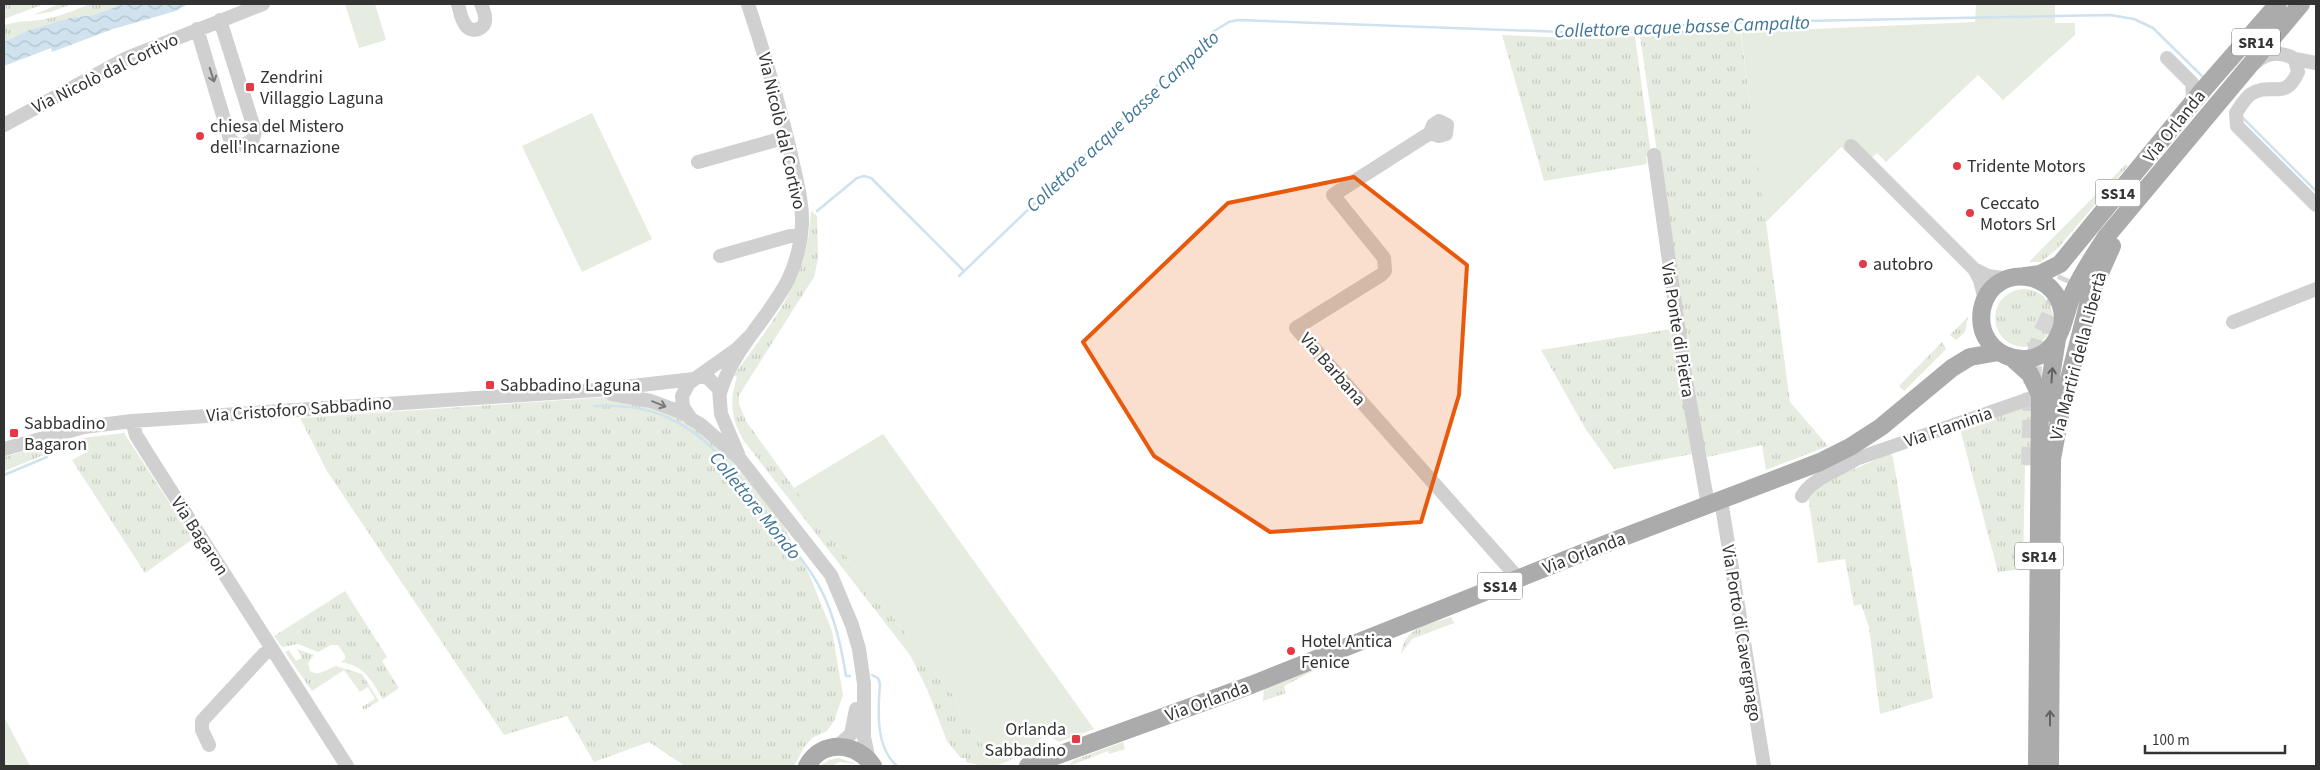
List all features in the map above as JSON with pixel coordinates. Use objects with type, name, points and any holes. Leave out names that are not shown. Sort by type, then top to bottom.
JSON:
[{"type":"main road","name":"Via Orlanda","points":[[2228,79],[2278,4]]},
{"type":"main road","name":"SR14","points":[[2228,79],[2288,4]]},
{"type":"main road","name":"Via Orlanda","points":[[2015,278],[2040,274],[2060,264],[2205,97],[2228,79],[2279,30],[2301,4]]},
{"type":"main road","name":"Via Orlanda","points":[[2142,196],[2205,97]]},
{"type":"main road","name":"Via Martiri della Libertà","points":[[2067,278],[2100,230],[2205,97]]},
{"type":"main road","name":"Via Martiri della Libertà","points":[[2050,766],[2052,459],[2061,410],[2091,293],[2101,267],[2117,236],[2142,196]]},
{"type":"main road","name":"SS14","points":[[2005,355],[2024,359],[2037,356],[2049,349],[2060,333],[2072,295],[2086,267],[2106,237],[2142,196]]},
{"type":"main road","name":"SS14","points":[[1982,326],[1981,313],[1985,300],[1997,285],[2015,278]]},
{"type":"main road","points":[[2015,278],[2035,279],[2052,290],[2062,308],[2060,333]]},
{"type":"main road","name":"Via Orlanda","points":[[1952,368],[1977,339],[1982,326]]},
{"type":"main road","points":[[1982,326],[1990,343],[2005,355]]},
{"type":"main road","name":"SR14","points":[[2052,459],[2050,448],[2051,376],[2060,333]]},
{"type":"main road","name":"Via Orlanda","points":[[1028,766],[1251,685],[1714,503],[1798,471],[1853,453],[1880,427],[1952,368],[1970,357],[2005,355]]},
{"type":"main road","name":"Via Martiri della Libertà","points":[[2005,355],[2030,374],[2040,395],[2037,766]]},
{"type":"main road","name":"SR14","points":[[2030,465],[2028,714],[2032,766]]},
{"type":"main road","points":[[807,766],[818,753],[838,746],[852,748],[871,763]]},
{"type":"street","name":"Via Nicolò dal Cortivo","points":[[4,125],[90,76],[197,29],[263,4]]},
{"type":"street","points":[[458,4],[463,22],[468,29],[473,30],[478,30],[486,20],[482,4]]},
{"type":"street","name":"Via Nicolò dal Cortivo","points":[[720,393],[723,381],[733,362],[775,302],[788,279],[798,254],[801,236],[800,198],[786,137],[748,4]]},
{"type":"street","points":[[197,29],[230,139],[237,144],[246,144],[253,139],[255,131],[220,20]]},
{"type":"street","points":[[2279,30],[2281,47],[2290,56],[2298,72],[2291,86],[2285,89],[2261,90],[2252,94],[2236,113],[2235,120],[2237,126],[2316,205]]},
{"type":"street","points":[[2228,79],[2268,55],[2290,56],[2316,63]]},
{"type":"street","points":[[2167,58],[2205,97]]},
{"type":"street","name":"Via Barbana","points":[[1430,133],[1333,195],[1384,258],[1384,271],[1381,275],[1303,323],[1522,577]]},
{"type":"street","points":[[698,162],[786,137]]},
{"type":"street","name":"Via Orlanda","points":[[1851,146],[1974,269],[1980,280],[1985,300]]},
{"type":"street","name":"Via Ponte di Pietra","points":[[1654,155],[1685,375],[1714,503]]},
{"type":"street","points":[[720,256],[790,236],[801,236]]},
{"type":"street","name":"Via Orlanda","points":[[1974,269],[1988,276],[2015,278]]},
{"type":"street","points":[[2234,322],[2316,289]]},
{"type":"street","name":"Via Nicolò dal Cortivo","points":[[696,378],[750,336]]},
{"type":"street","points":[[686,414],[682,396],[685,388],[696,378],[710,379],[720,393]]},
{"type":"street","name":"Via Cristoforo Sabbadino","points":[[4,449],[84,427],[132,421],[597,390],[696,378]]},
{"type":"street","name":"Via Cristoforo Sabbadino","points":[[597,390],[651,401],[686,414],[700,424],[740,459],[831,575],[852,625],[862,671],[864,737],[871,763]]},
{"type":"street","name":"Via Cristoforo Sabbadino","points":[[720,393],[721,414],[740,459]]},
{"type":"street","name":"Via Flaminia","points":[[1802,496],[1812,484],[1844,468],[1853,453],[1893,446],[2040,395]]},
{"type":"street","points":[[700,424],[712,424],[719,420],[721,414]]},
{"type":"street","name":"Via Bagaron","points":[[132,421],[136,435],[147,453],[347,766]]},
{"type":"street","name":"Via Porto di Cavergnago","points":[[1714,503],[1764,766]]},
{"type":"street","points":[[209,745],[202,730],[202,721],[264,654],[272,648]]},
{"type":"street","name":"Via Cristoforo Sabbadino","points":[[838,746],[851,734],[854,728],[862,671]]},
{"type":"highlighted area","points":[[1354,177],[1467,265],[1459,395],[1421,522],[1270,532],[1154,456],[1083,342],[1228,203]]},
{"type":"green space","points":[[4,4],[44,4],[4,19]]},
{"type":"green space","points":[[59,4],[72,4],[50,12],[33,15]]},
{"type":"green space","points":[[91,4],[124,4],[93,15],[69,18],[26,31],[4,42],[4,25],[48,19]]},
{"type":"green space","points":[[345,4],[375,4],[386,40],[359,48]]},
{"type":"green space","points":[[1976,4],[2055,4],[2055,23],[2075,23],[2075,35],[2003,100],[1978,75],[1886,162],[1877,153],[1862,167],[1841,147],[1765,223],[1741,32],[1975,22]]},
{"type":"green space","points":[[1740,28],[1790,402],[1828,446],[1766,470],[1762,445],[1707,457],[1705,447],[1700,447],[1640,36],[1677,31]]},
{"type":"green space","points":[[1502,35],[1597,39],[1635,36],[1651,155],[1646,156],[1647,164],[1544,181]]},
{"type":"green space","points":[[592,113],[652,239],[582,272],[522,146]]},
{"type":"green space","points":[[2126,164],[2128,166],[2058,248],[2041,262],[2029,262]]},
{"type":"green space","points":[[811,211],[817,216],[818,259],[814,277],[739,395],[739,404],[746,421],[794,488],[956,699],[964,720],[998,765],[990,766],[966,762],[966,758],[961,758],[947,741],[927,689],[910,655],[744,441],[736,425],[732,402],[737,377],[734,375],[766,331],[786,300],[794,283],[806,249]]},
{"type":"green space","points":[[2018,289],[2030,289],[2045,297],[2053,312],[2053,324],[2045,339],[2030,347],[2018,347],[2003,339],[1995,324],[1995,312],[2003,297]]},
{"type":"green space","points":[[1968,317],[1965,332],[1956,340],[1950,335]]},
{"type":"green space","points":[[1673,330],[1692,454],[1614,469],[1585,428],[1541,350]]},
{"type":"green space","points":[[1942,342],[1946,349],[1904,391],[1899,386]]},
{"type":"green space","points":[[609,397],[628,399],[689,421],[727,454],[776,512],[809,574],[832,631],[843,695],[834,721],[827,731],[812,738],[803,749],[794,766],[685,766],[649,742],[594,762],[567,716],[504,735],[327,471],[300,418]]},
{"type":"green space","points":[[2034,402],[2035,465],[2025,466],[2023,569],[1998,572],[1959,425]]},
{"type":"green space","points":[[124,433],[193,539],[145,573],[72,460],[85,453],[82,438]]},
{"type":"green space","points":[[883,434],[1094,729],[1059,742],[1045,733],[1039,741],[1041,748],[998,765],[964,720],[956,699],[794,488]]},
{"type":"green space","points":[[44,446],[46,454],[4,471],[4,457]]},
{"type":"green space","points":[[1890,453],[1893,458],[1933,698],[1880,714],[1869,627],[1861,604],[1854,606],[1845,559],[1818,563],[1808,496],[1824,483]]},
{"type":"green space","points":[[345,591],[387,657],[382,661],[399,688],[383,699],[366,674],[356,667],[341,662],[345,659],[345,655],[338,645],[331,645],[318,652],[298,644],[282,647],[274,636]]},
{"type":"green space","points":[[1451,617],[1454,623],[1412,639],[1401,654],[1403,645],[1413,632],[1426,625]]},
{"type":"green space","points":[[297,649],[314,655],[308,663],[310,671],[314,673],[320,673],[336,666],[362,674],[379,701],[364,710],[362,707],[375,699],[368,687],[360,692],[344,670],[312,691],[285,652],[289,650],[296,661],[302,658]]},
{"type":"green space","points":[[1317,669],[1284,686],[1286,693],[1263,701],[1264,689]]},
{"type":"green space","points":[[4,717],[30,766],[4,766]]},
{"type":"green space","points":[[1123,742],[1125,749],[1109,754],[1108,751],[1069,766],[1074,760]]},
{"type":"green space","points":[[839,758],[856,764],[839,762],[832,766],[820,766],[829,760]]},
{"type":"water","points":[[124,4],[188,4],[176,11],[113,29],[52,52],[51,48],[4,66],[4,42],[26,31],[69,18],[93,15]]},
{"type":"waterway","name":"Collettore acque basse Campalto","points":[[959,276],[1214,31],[1229,22],[1238,20],[1621,33],[1702,23],[2110,15],[2134,19],[2153,28],[2204,78]]},
{"type":"waterway","name":"Collettore acque basse Campalto","points":[[2241,116],[2316,191]]},
{"type":"waterway","points":[[817,211],[857,178],[864,176],[871,178],[964,271]]},
{"type":"waterway","name":"Collettore Mondo","points":[[594,406],[634,408],[662,415],[688,428],[718,453],[744,483],[815,579],[827,602],[835,626],[846,676],[850,676]]},
{"type":"waterway","name":"Collettore acque basse Campalto","points":[[4,475],[47,457]]},
{"type":"waterway","name":"Collettore Mondo","points":[[872,675],[878,678],[880,684],[879,716],[881,739],[890,758],[897,766]]},
{"type":"tunnel","points":[[2030,465],[2033,363],[2041,335],[2067,278]]},
{"type":"place","name":"Zendrini Villaggio Laguna","points":[[250,87]]},
{"type":"place","name":"chiesa del Mistero dell'Incarnazione","points":[[200,136]]},
{"type":"place","name":"Tridente Motors","points":[[1957,166]]},
{"type":"place","name":"Ceccato Motors Srl","points":[[1970,213]]},
{"type":"place","name":"autobro","points":[[1863,264]]},
{"type":"place","name":"Sabbadino Laguna","points":[[490,385]]},
{"type":"place","name":"Sabbadino Bagaron","points":[[14,433]]},
{"type":"place","name":"Hotel Antica Fenice","points":[[1291,651]]},
{"type":"place","name":"Orlanda Sabbadino","points":[[1076,739]]}]
